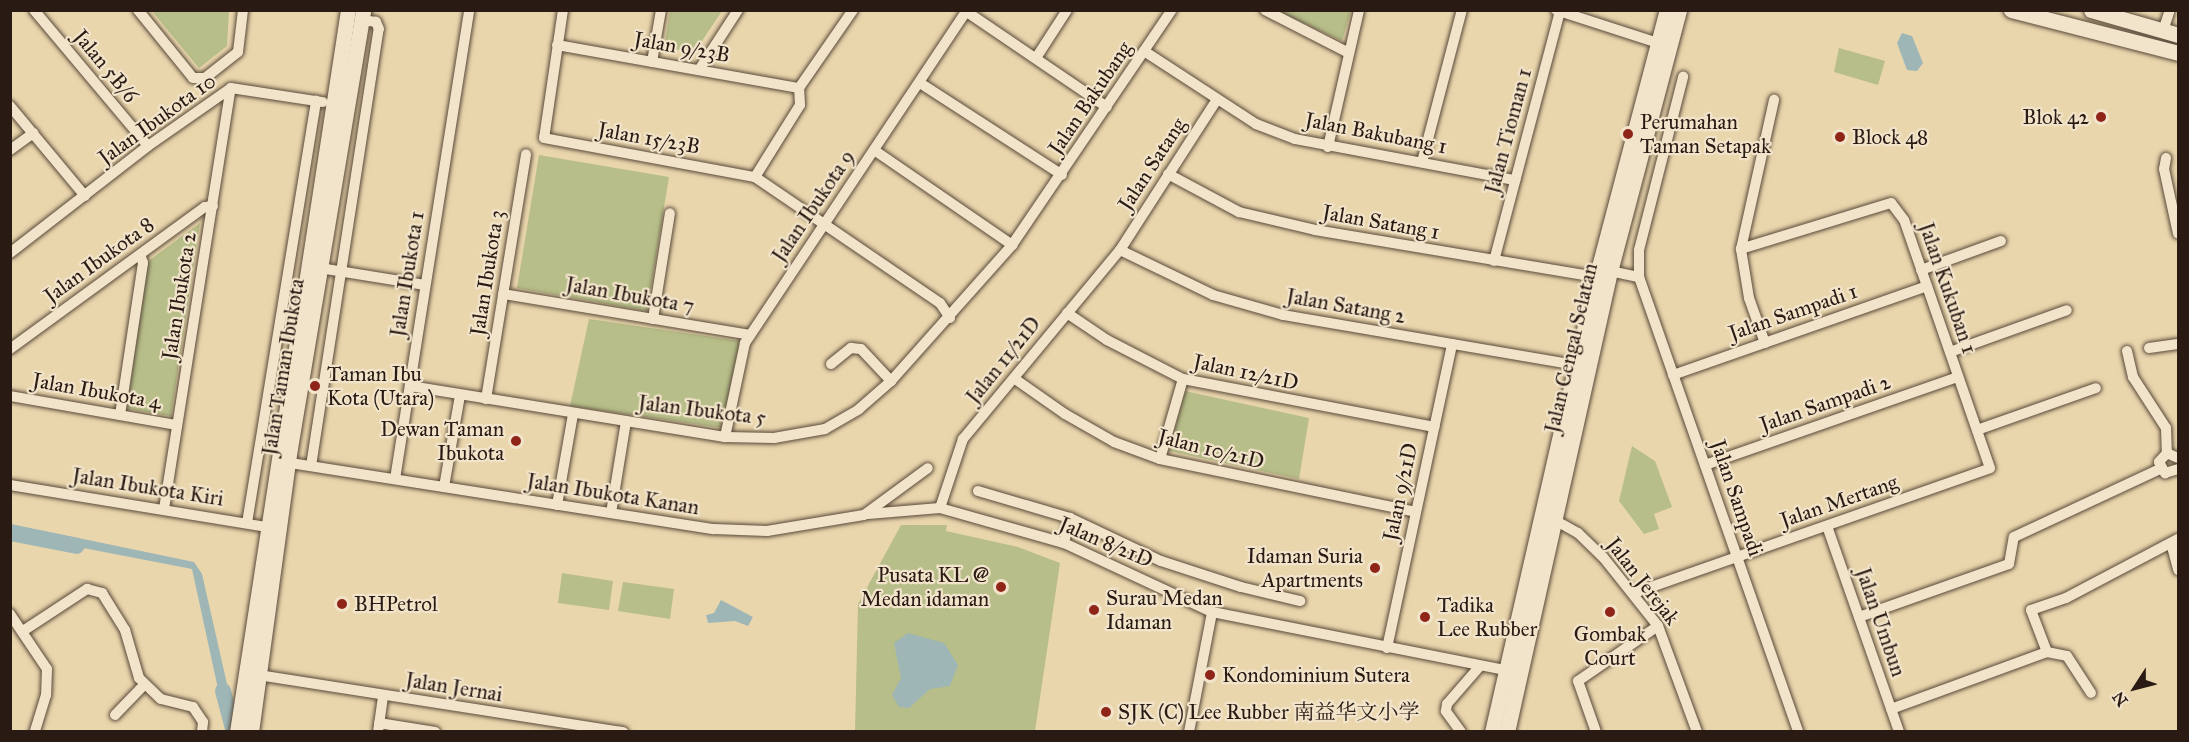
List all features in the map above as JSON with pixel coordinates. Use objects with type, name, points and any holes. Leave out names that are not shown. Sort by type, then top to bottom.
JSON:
[{"type":"street","name":"Jalan 5B/6","points":[[34,10],[148,146]]},
{"type":"street","points":[[138,10],[193,78],[205,78],[238,52],[243,10]]},
{"type":"street","name":"Jalan Taman Ibukota","points":[[283,462],[320,268],[342,105],[348,10]]},
{"type":"street","name":"Jalan Ibukota 1","points":[[395,479],[469,10]]},
{"type":"street","points":[[557,45],[563,10]]},
{"type":"street","points":[[652,62],[661,10]]},
{"type":"street","points":[[699,70],[738,10]]},
{"type":"street","points":[[853,10],[799,88],[800,105],[755,177],[940,303],[950,318]]},
{"type":"street","points":[[1036,58],[1067,10]]},
{"type":"street","name":"Jalan Bakubang","points":[[1041,208],[1172,10]]},
{"type":"street","points":[[1265,10],[1347,52]]},
{"type":"street","points":[[1328,147],[1347,52],[1359,10]]},
{"type":"street","points":[[1422,162],[1462,10]]},
{"type":"street","name":"Jalan Cengal Selatan","points":[[1506,697],[1546,517],[1667,10]]},
{"type":"street","name":"Jalan Cengal Selatan","points":[[1506,697],[1504,670],[1546,517],[1576,366],[1604,276],[1679,10]]},
{"type":"street","points":[[2011,10],[2178,53]]},
{"type":"street","points":[[2091,10],[2171,33],[2170,12]]},
{"type":"street","points":[[967,11],[1107,107]]},
{"type":"street","name":"Jalan Ibukota 9","points":[[725,437],[745,343],[967,11]]},
{"type":"street","points":[[1558,11],[1658,43]]},
{"type":"street","name":"Jalan Tioman 1","points":[[1494,261],[1558,11]]},
{"type":"street","points":[[311,466],[379,29],[376,22],[362,15]]},
{"type":"street","name":"Jalan Taman Ibukota","points":[[251,732],[252,677],[283,462],[298,321],[362,15]]},
{"type":"street","name":"Jalan 9/23B","points":[[557,45],[799,88]]},
{"type":"street","name":"Jalan 15/23B","points":[[557,45],[543,130],[544,138],[755,177]]},
{"type":"street","name":"Jalan Bakubang 1","points":[[1144,51],[1216,101],[1256,124],[1328,147],[1515,180]]},
{"type":"street","name":"Jalan Sampadi","points":[[1683,77],[1639,250],[1639,277],[1794,730]]},
{"type":"street","points":[[920,83],[1062,175]]},
{"type":"street","name":"Jalan Ibukota 10","points":[[10,253],[148,146],[231,88],[342,105]]},
{"type":"street","name":"Jalan Ibukota 2","points":[[164,509],[231,88]]},
{"type":"street","points":[[1766,343],[1749,298],[1741,249],[1774,99]]},
{"type":"street","points":[[247,523],[316,101]]},
{"type":"street","name":"Jalan Satang","points":[[1120,249],[1216,101]]},
{"type":"street","points":[[10,106],[85,196]]},
{"type":"street","points":[[10,150],[33,133]]},
{"type":"street","points":[[874,150],[1012,245]]},
{"type":"street","name":"Jalan Ibukota 3","points":[[486,399],[526,154]]},
{"type":"street","points":[[2166,158],[2164,169],[2178,231]]},
{"type":"street","name":"Jalan Satang 1","points":[[1168,174],[1239,212],[1315,230],[1494,261],[1604,276]]},
{"type":"street","name":"Jalan Kukuban 1","points":[[1741,249],[1891,203],[1904,220],[1990,468]]},
{"type":"street","name":"Jalan Ibukota 8","points":[[10,349],[205,207],[213,206]]},
{"type":"street","name":"Jalan Ibukota 5","points":[[410,386],[725,437],[774,438],[825,429],[859,408],[891,381],[950,318],[1041,208]]},
{"type":"street","points":[[653,319],[670,213]]},
{"type":"street","points":[[1921,270],[2001,241]]},
{"type":"street","name":"Jalan 11/21D","points":[[940,508],[963,439],[1015,379],[1120,249]]},
{"type":"street","name":"Jalan Satang 2","points":[[1120,249],[1213,295],[1283,315],[1576,366]]},
{"type":"street","points":[[120,415],[143,263],[140,254]]},
{"type":"street","points":[[320,268],[425,285]]},
{"type":"street","points":[[1604,276],[1639,277]]},
{"type":"street","name":"Jalan Sampadi 1","points":[[1673,375],[1927,286]]},
{"type":"street","name":"Jalan Ibukota 7","points":[[503,294],[750,335]]},
{"type":"street","points":[[1950,352],[2067,310]]},
{"type":"street","name":"Jalan 12/21D","points":[[1067,313],[1125,350],[1183,379],[1434,427]]},
{"type":"street","points":[[280,318],[298,321]]},
{"type":"street","name":"Jalan 9/21D","points":[[1387,648],[1452,344]]},
{"type":"street","points":[[2149,348],[2178,344]]},
{"type":"street","points":[[831,364],[851,348],[861,350],[891,381]]},
{"type":"street","points":[[2127,351],[2133,377],[2166,428],[2167,453]]},
{"type":"street","name":"Jalan Sampadi 2","points":[[1705,465],[1958,377]]},
{"type":"street","name":"Jalan 10/21D","points":[[1015,379],[1065,414],[1114,442],[1160,459],[1415,512]]},
{"type":"street","points":[[1160,459],[1183,379]]},
{"type":"street","points":[[1977,430],[2096,388]]},
{"type":"street","points":[[444,487],[460,395]]},
{"type":"street","name":"Jalan Ibukota 4","points":[[10,396],[177,425]]},
{"type":"street","points":[[557,505],[573,414]]},
{"type":"street","points":[[610,513],[626,421]]},
{"type":"street","points":[[2167,453],[2178,458]]},
{"type":"street","points":[[2160,469],[2160,459],[2167,453]]},
{"type":"street","name":"Jalan Ibukota Kanan","points":[[283,462],[714,529],[767,531],[864,515],[928,468]]},
{"type":"street","name":"Jalan Mertang","points":[[1634,593],[1990,468]]},
{"type":"street","points":[[2160,469],[2168,474],[2178,470]]},
{"type":"street","points":[[1859,617],[2009,564],[2014,537],[2160,469]]},
{"type":"street","name":"Jalan Ibukota Kiri","points":[[10,485],[274,528]]},
{"type":"street","points":[[978,491],[1068,518],[1161,561],[1241,587],[1300,600]]},
{"type":"street","name":"Jalan 8/21D","points":[[864,515],[940,508],[1062,543],[1212,612],[1504,670]]},
{"type":"street","name":"Jalan Jerejak","points":[[1546,517],[1578,533],[1634,593],[1658,626],[1697,732]]},
{"type":"street","points":[[1062,543],[1068,518]]},
{"type":"street","name":"Jalan Umbun","points":[[1827,526],[1899,732]]},
{"type":"street","points":[[2047,652],[2031,609],[2066,598],[2175,541],[2178,570]]},
{"type":"street","points":[[23,631],[79,593],[94,589],[102,593],[120,619],[144,685],[161,699],[193,707],[203,722],[202,732]]},
{"type":"street","points":[[1189,732],[1212,612]]},
{"type":"street","points":[[10,614],[47,669],[46,695],[35,732]]},
{"type":"street","points":[[1596,732],[1578,681],[1658,626]]},
{"type":"street","points":[[1891,709],[2047,652],[2067,656],[2091,693]]},
{"type":"street","points":[[1461,732],[1446,711],[1447,704],[1480,666]]},
{"type":"street","name":"Jalan Taman Ibukota","points":[[237,732],[240,710],[252,677]]},
{"type":"street","name":"Jalan Jernai","points":[[252,677],[623,732]]},
{"type":"street","points":[[115,715],[144,685]]},
{"type":"street","points":[[383,696],[379,727],[435,732]]},
{"type":"street","points":[[1492,732],[1506,697]]},
{"type":"street","points":[[1506,697],[1507,732]]},
{"type":"green space","points":[[670,10],[722,11],[694,53],[664,47]]},
{"type":"green space","points":[[152,11],[229,11],[227,46],[199,68]]},
{"type":"green space","points":[[1278,11],[1351,11],[1342,41]]},
{"type":"green space","points":[[1839,48],[1885,61],[1878,85],[1834,72]]},
{"type":"green space","points":[[539,155],[669,177],[647,311],[517,288]]},
{"type":"green space","points":[[200,223],[171,416],[127,409],[147,262]]},
{"type":"green space","points":[[589,319],[740,341],[722,428],[570,406]]},
{"type":"green space","points":[[1185,391],[1309,418],[1299,479],[1169,451]]},
{"type":"green space","points":[[1632,446],[1655,461],[1672,507],[1654,514],[1659,529],[1644,534],[1619,501]]},
{"type":"green space","points":[[901,525],[947,525],[946,531],[1018,547],[1060,563],[1035,731],[855,732],[858,604]]},
{"type":"green space","points":[[562,573],[613,581],[609,610],[558,603]]},
{"type":"green space","points":[[623,582],[674,589],[670,619],[618,611]]},
{"type":"water","points":[[1902,33],[1912,36],[1923,63],[1917,71],[1907,70],[1897,43]]},
{"type":"water","points":[[11,524],[194,562],[202,574],[230,697],[225,721],[192,569],[11,534]]},
{"type":"water","points":[[721,600],[753,617],[748,626],[735,621],[708,623],[706,615],[714,613]]},
{"type":"water","points":[[908,633],[944,643],[958,665],[950,686],[930,689],[909,708],[899,707],[892,695],[901,678],[894,643]]},
{"type":"waterway","points":[[10,533],[77,546]]},
{"type":"waterway","points":[[223,691],[234,732]]},
{"type":"place","name":"Blok 42","points":[[2101,117]]},
{"type":"place","name":"Perumahan Taman Setapak","points":[[1628,134]]},
{"type":"place","name":"Block 48","points":[[1840,137]]},
{"type":"place","name":"Taman Ibu Kota (Utara)","points":[[315,386]]},
{"type":"place","name":"Dewan Taman Ibukota","points":[[516,441]]},
{"type":"place","name":"Idaman Suria Apartments","points":[[1375,568]]},
{"type":"place","name":"Pusata KL @ Medan idaman","points":[[1001,587]]},
{"type":"place","name":"BHPetrol","points":[[342,604]]},
{"type":"place","name":"Surau Medan Idaman","points":[[1094,610]]},
{"type":"place","name":"Gombak Court","points":[[1610,612]]},
{"type":"place","name":"Tadika Lee Rubber","points":[[1425,617]]},
{"type":"place","name":"Kondominium Sutera","points":[[1210,675]]},
{"type":"place","name":"SJK (C) Lee Rubber 南益华文小学","points":[[1106,712]]}]
